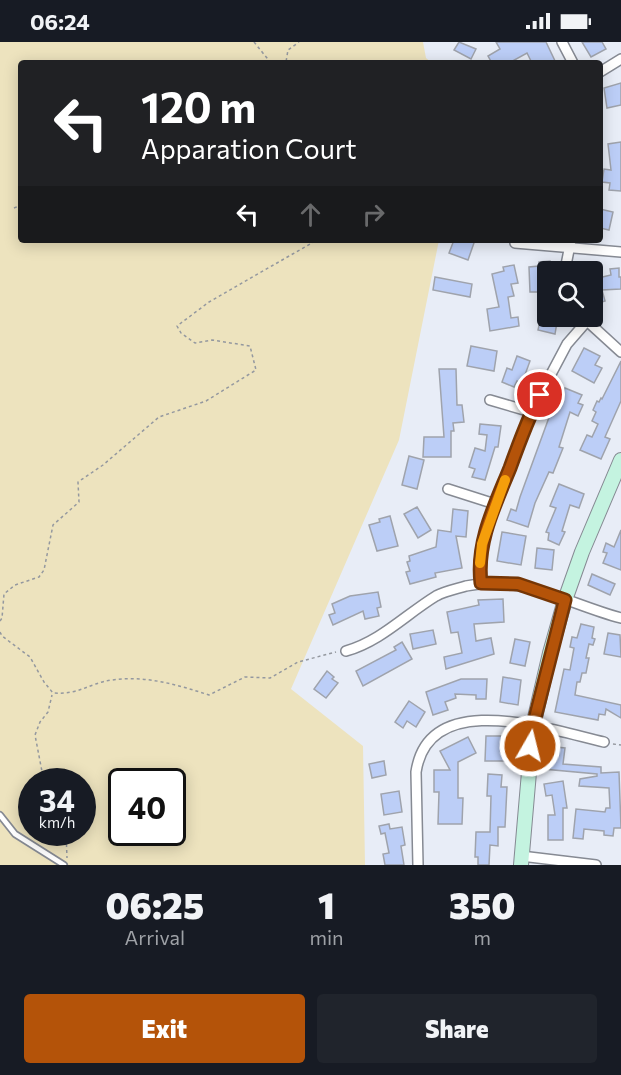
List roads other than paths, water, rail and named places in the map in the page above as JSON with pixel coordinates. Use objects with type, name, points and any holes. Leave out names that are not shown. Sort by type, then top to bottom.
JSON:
[{"type":"street","points":[[562,42],[571,60]]},
{"type":"street","points":[[603,70],[621,59]]},
{"type":"street","points":[[515,243],[571,244],[621,252]]},
{"type":"street","points":[[567,261],[571,244]]},
{"type":"street","points":[[481,583],[479,566],[482,544],[495,504],[531,412],[567,344],[580,327]]},
{"type":"street","points":[[594,327],[621,352]]},
{"type":"street","points":[[490,400],[531,412]]},
{"type":"street","points":[[596,865],[521,861],[533,726],[565,600],[582,552],[621,460]]},
{"type":"street","points":[[448,489],[495,504]]},
{"type":"street","points":[[346,651],[369,644],[443,593],[481,583],[518,584],[621,618]]},
{"type":"street","points":[[418,865],[416,772],[418,758],[441,730],[476,720],[494,720],[604,742]]},
{"type":"lane","points":[[0,815],[15,834],[65,865]]}]
